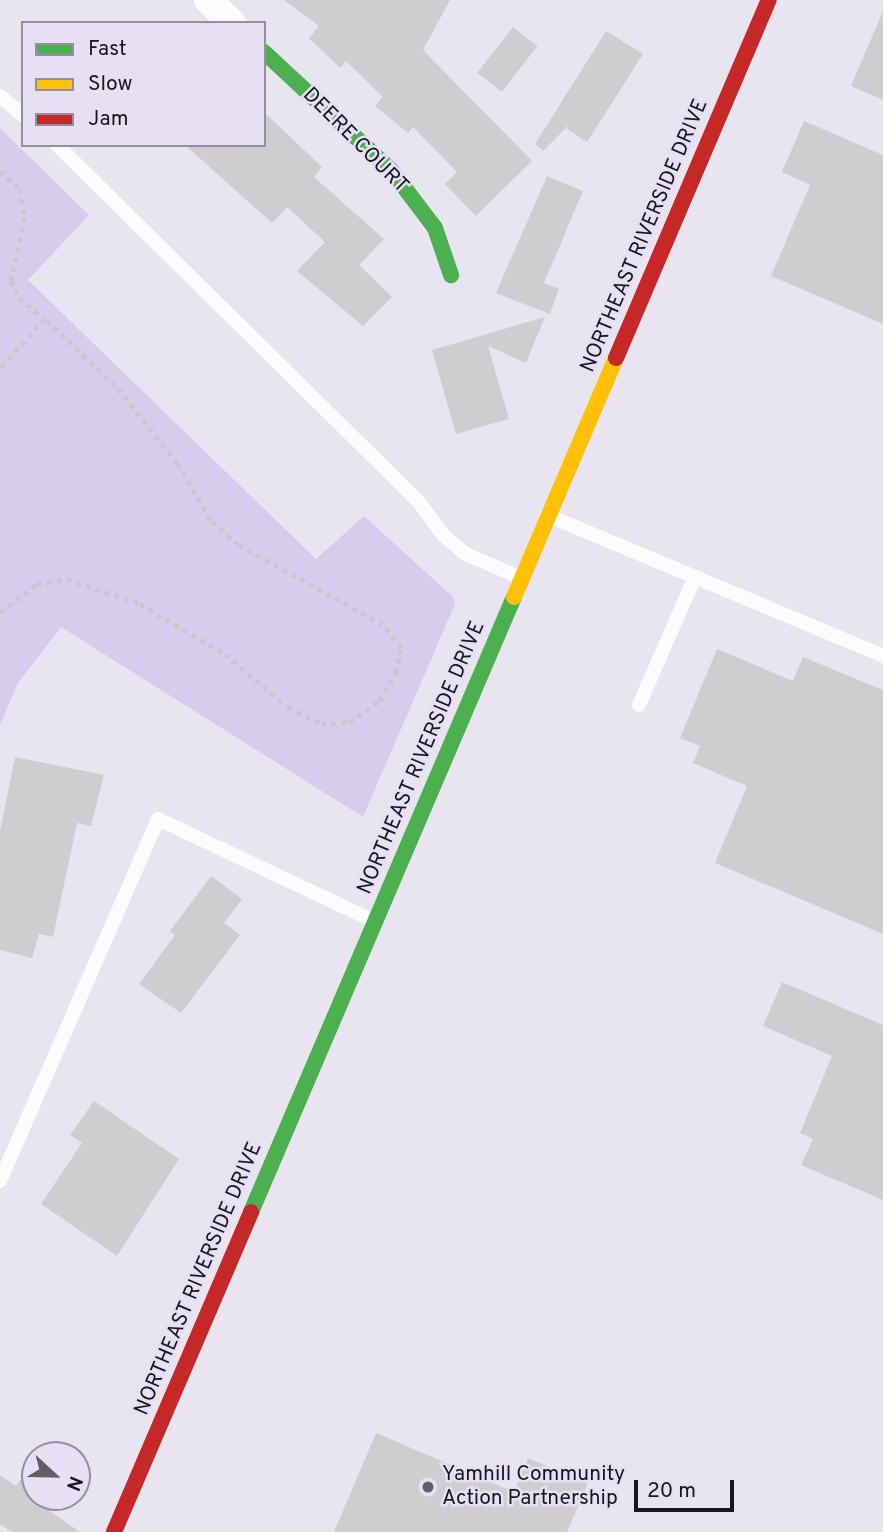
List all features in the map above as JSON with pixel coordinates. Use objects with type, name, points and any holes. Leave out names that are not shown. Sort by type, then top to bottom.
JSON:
[{"type":"street","points":[[208,0],[230,21]]},
{"type":"street","name":"NORTHEAST RIVERSIDE DRIVE","points":[[114,1532],[769,0]]},
{"type":"street","name":"DEERE COURT","points":[[266,54],[391,170],[435,228],[451,275]]},
{"type":"lane","points":[[0,96],[21,113]]},
{"type":"lane","points":[[59,147],[419,502],[443,535],[466,554],[522,578]]},
{"type":"lane","points":[[548,515],[883,656]]},
{"type":"lane","points":[[639,705],[695,577]]},
{"type":"lane","points":[[0,1181],[158,819],[375,921]]},
{"type":"path","points":[[0,171],[20,189],[25,218],[11,281],[19,298],[115,386],[177,463],[210,520],[238,545],[383,625],[401,648],[396,673],[379,701],[349,722],[321,724],[288,707],[225,654],[150,611],[79,583],[67,579],[37,584],[0,612]]},
{"type":"path","points":[[0,369],[45,319]]},
{"type":"shaded area","points":[[0,128],[89,215],[28,280],[316,559],[364,516],[453,597],[455,604],[363,817],[61,627],[18,683],[0,725]]},
{"type":"building","points":[[284,0],[450,0],[423,50],[532,161],[476,216],[445,184],[457,172],[413,127],[408,133],[375,106],[383,97],[346,61],[340,68],[309,38],[319,26]]},
{"type":"building","points":[[883,11],[883,100],[851,86]]},
{"type":"building","points":[[513,27],[537,46],[502,92],[477,73]]},
{"type":"building","points":[[606,31],[643,54],[587,142],[567,129],[569,125],[543,151],[535,144]]},
{"type":"building","points":[[266,114],[322,167],[314,177],[384,239],[359,265],[392,297],[363,326],[297,271],[325,242],[287,207],[272,223],[187,147],[266,147]]},
{"type":"building","points":[[804,121],[883,155],[883,324],[771,276],[810,185],[782,172]]},
{"type":"building","points":[[547,176],[583,191],[544,283],[559,289],[550,314],[496,293]]},
{"type":"building","points":[[545,317],[526,363],[488,346],[509,419],[456,434],[432,350]]},
{"type":"building","points":[[717,649],[793,681],[803,657],[883,690],[883,934],[715,863],[747,786],[693,763],[700,746],[680,738]]},
{"type":"building","points":[[15,757],[104,775],[91,826],[77,823],[53,937],[39,934],[32,958],[0,950],[0,831]]},
{"type":"building","points":[[211,876],[242,899],[224,923],[240,935],[181,1013],[139,984],[175,935],[170,931]]},
{"type":"building","points":[[782,982],[883,1025],[883,1200],[801,1165],[813,1139],[800,1133],[832,1056],[763,1026]]},
{"type":"building","points":[[94,1101],[179,1159],[117,1256],[41,1204],[82,1143],[70,1135]]},
{"type":"building","name":"Yamhill Community Action Partnership","points":[[376,1433],[514,1492],[528,1458],[588,1483],[567,1532],[334,1532]]},
{"type":"building","points":[[0,1475],[16,1486],[21,1479],[21,1511],[50,1511],[80,1532],[11,1532],[0,1524]]},
{"type":"traffic: fast","points":[[266,54],[391,170],[435,228],[451,275]]},
{"type":"traffic: fast","points":[[251,1212],[514,597]]},
{"type":"traffic: slow","points":[[514,597],[616,358]]},
{"type":"traffic: jam","points":[[616,358],[769,0]]},
{"type":"traffic: jam","points":[[114,1532],[251,1212]]},
{"type":"place","name":"Yamhill Community Action Partnership","points":[[428,1487]]}]
